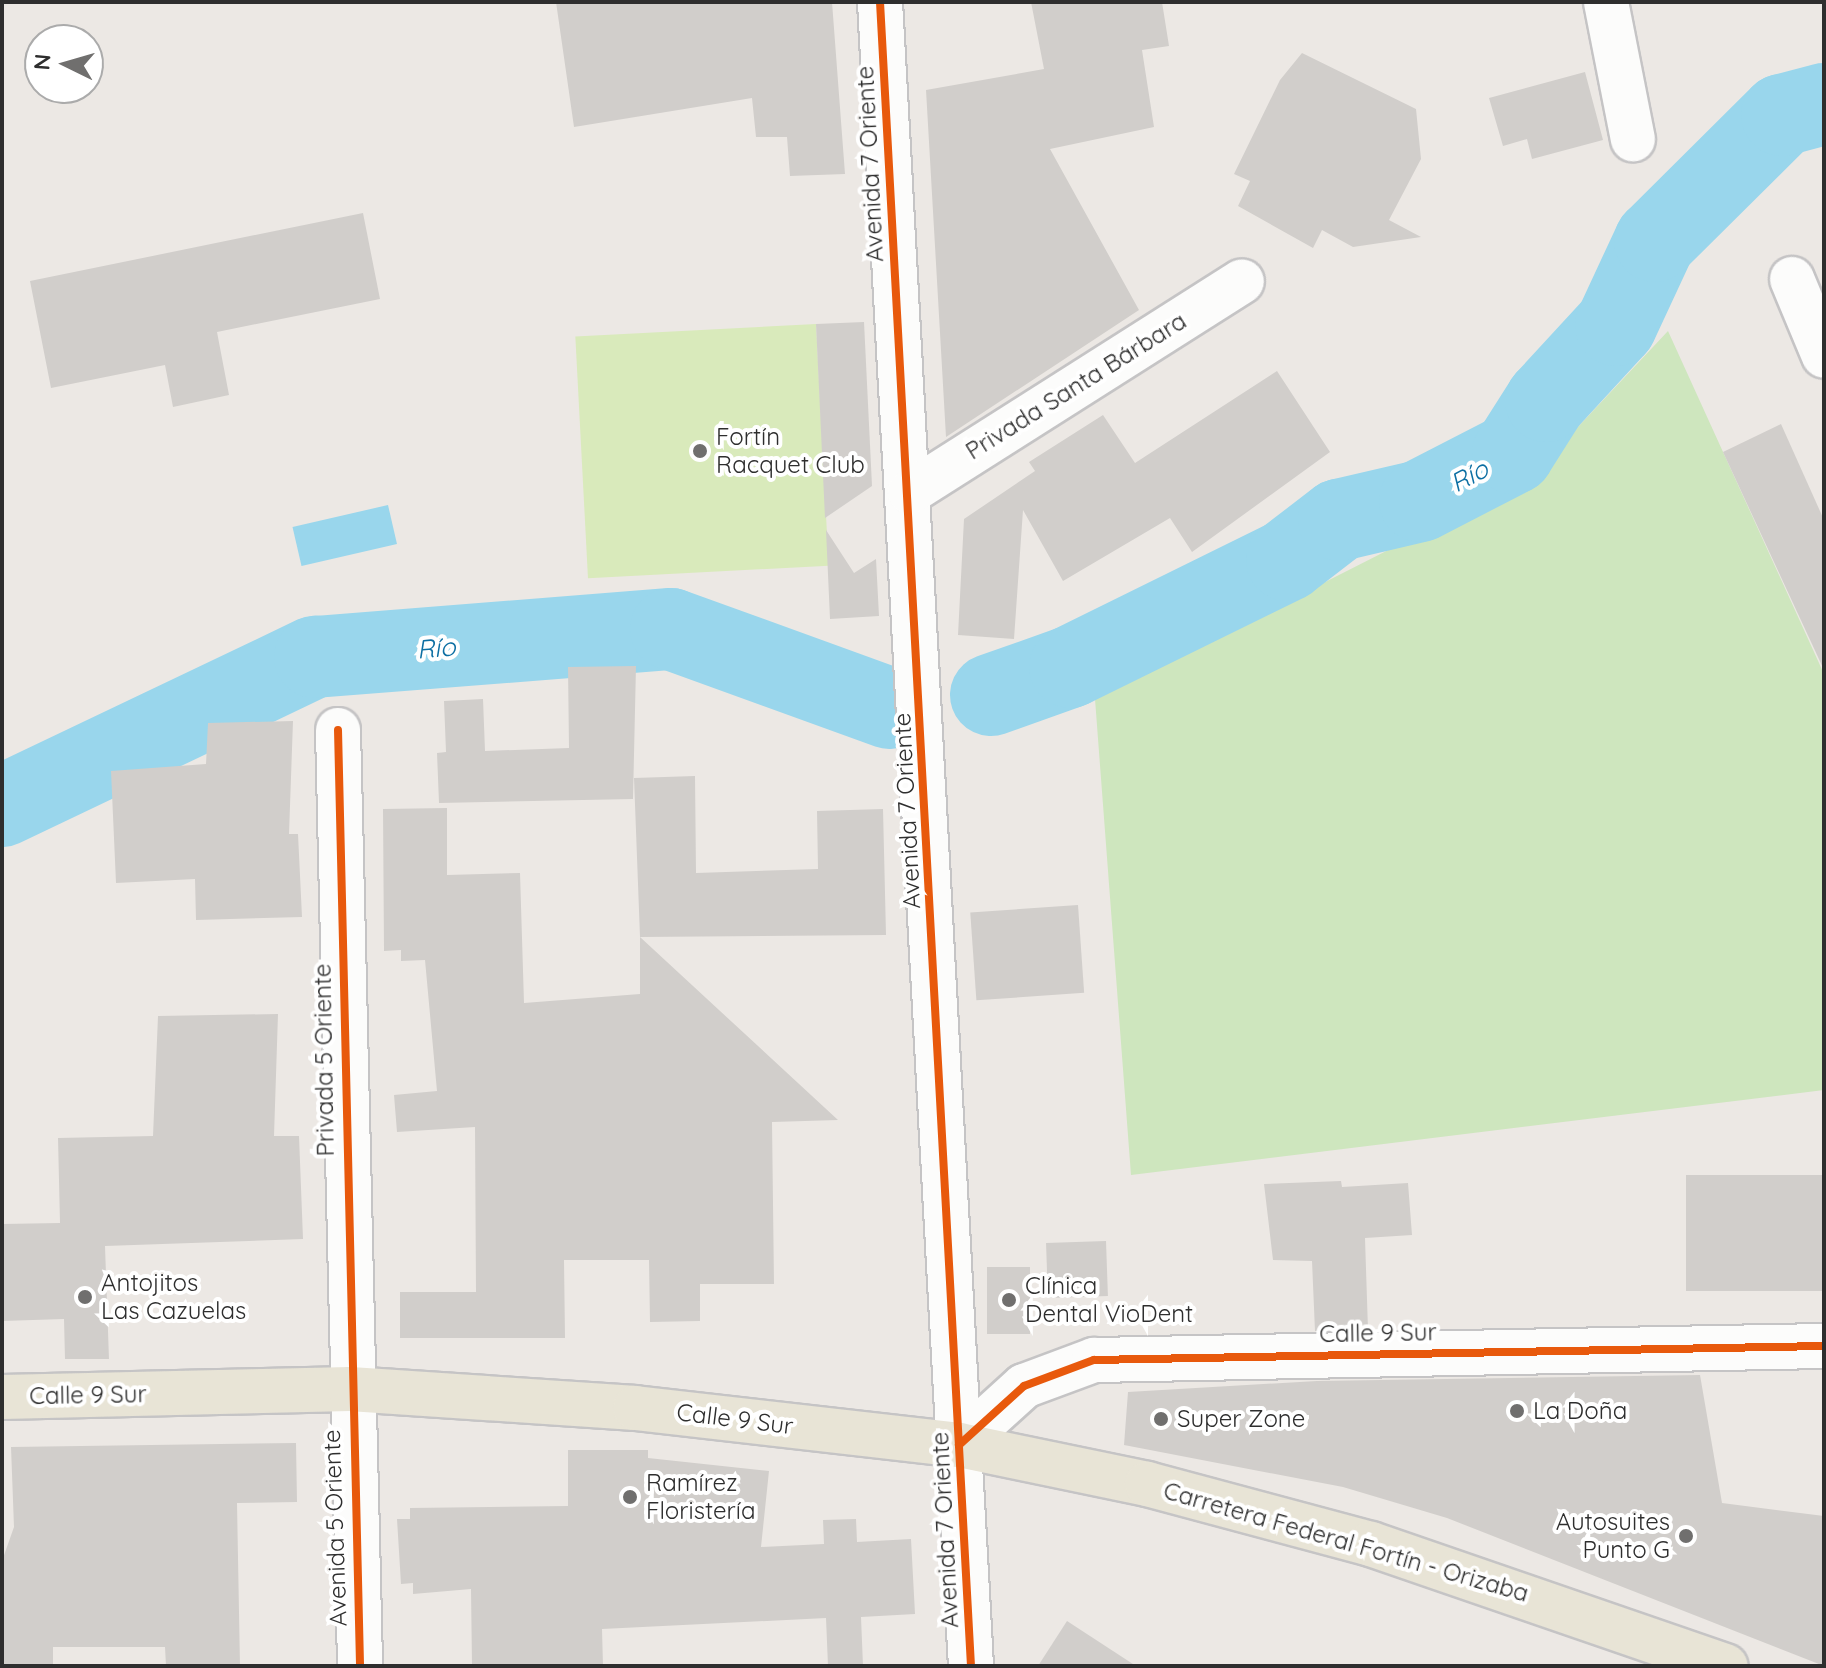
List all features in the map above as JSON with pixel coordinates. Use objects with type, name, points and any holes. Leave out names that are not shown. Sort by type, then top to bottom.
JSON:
[{"type":"main road","name":"Calle 9 Sur","points":[[2,1397],[350,1389],[635,1408],[959,1445]]},
{"type":"main road","name":"Carretera Federal Fortín - Orizaba","points":[[959,1445],[1147,1484],[1371,1544],[1726,1666]]},
{"type":"street","name":"Avenida 7 Oriente","points":[[880,2],[910,492],[971,1666]]},
{"type":"street","points":[[1606,2],[1633,139]]},
{"type":"street","points":[[1792,279],[1824,356]]},
{"type":"street","name":"Privada Santa Bárbara","points":[[910,492],[1242,281]]},
{"type":"street","name":"Privada 5 Oriente","points":[[338,730],[350,1389]]},
{"type":"street","name":"Calle 9 Sur","points":[[959,1445],[1024,1386],[1094,1360],[1824,1346]]},
{"type":"street","name":"Avenida 5 Oriente","points":[[350,1389],[360,1666]]},
{"type":"green space","name":"Fortín Racquet Club","points":[[816,324],[829,566],[588,578],[575,337]]},
{"type":"green space","points":[[1668,331],[1824,674],[1824,1090],[1131,1175],[1095,699],[1530,478]]},
{"type":"water","points":[[388,505],[397,544],[302,566],[293,527]]},
{"type":"building","points":[[556,2],[832,2],[845,174],[790,176],[787,137],[756,137],[752,98],[574,127]]},
{"type":"building","points":[[1031,2],[1162,2],[1169,46],[1142,50],[1154,127],[1050,149],[1139,310],[946,437],[926,90],[1044,69]]},
{"type":"building","points":[[1302,53],[1416,109],[1421,159],[1389,220],[1421,237],[1353,247],[1322,230],[1313,248],[1238,206],[1250,181],[1234,174],[1280,80]]},
{"type":"building","points":[[1585,72],[1603,140],[1532,159],[1527,139],[1503,146],[1489,98]]},
{"type":"building","points":[[363,213],[380,299],[217,332],[229,395],[173,407],[165,365],[51,388],[30,281]]},
{"type":"building","points":[[864,322],[872,486],[825,518],[816,324]]},
{"type":"building","points":[[1277,371],[1330,452],[1192,552],[1170,518],[1063,581],[1023,510],[1014,639],[958,635],[964,519],[1035,471],[1029,462],[1103,415],[1135,463]]},
{"type":"building","points":[[1781,424],[1824,520],[1824,670],[1723,452]]},
{"type":"building","points":[[826,530],[854,573],[876,559],[879,616],[830,619]]},
{"type":"building","points":[[636,666],[633,799],[439,803],[437,753],[446,752],[444,701],[483,699],[485,751],[569,748],[568,667]]},
{"type":"building","points":[[293,721],[289,834],[298,834],[302,917],[196,920],[195,879],[116,883],[111,771],[206,764],[208,723]]},
{"type":"building","points":[[695,776],[696,873],[818,869],[817,811],[883,809],[886,935],[640,937],[634,778]]},
{"type":"building","points":[[447,808],[447,875],[520,873],[524,1003],[640,994],[640,937],[838,1120],[772,1122],[774,1284],[700,1284],[700,1321],[650,1322],[649,1260],[564,1260],[565,1338],[400,1338],[400,1292],[476,1292],[475,1127],[397,1132],[394,1095],[437,1091],[425,960],[401,961],[401,950],[384,951],[383,809]]},
{"type":"building","points":[[1078,905],[1084,993],[976,1000],[970,913]]},
{"type":"building","points":[[278,1014],[274,1136],[299,1136],[303,1239],[105,1246],[109,1359],[65,1359],[64,1319],[2,1321],[2,1224],[60,1223],[58,1138],[153,1136],[158,1016]]},
{"type":"building","points":[[1686,1175],[1824,1175],[1824,1291],[1686,1291]]},
{"type":"building","points":[[1341,1181],[1342,1187],[1408,1183],[1412,1235],[1365,1238],[1368,1330],[1315,1331],[1312,1261],[1273,1260],[1264,1184]]},
{"type":"building","points":[[1106,1241],[1108,1296],[1048,1298],[1046,1243]]},
{"type":"building","name":"Clínica Dental VioDent","points":[[987,1267],[1030,1267],[1030,1334],[987,1334]]},
{"type":"building","points":[[1700,1375],[1722,1503],[1824,1516],[1824,1666],[1447,1518],[1343,1487],[1124,1445],[1128,1392],[1317,1381]]},
{"type":"building","points":[[296,1443],[297,1502],[237,1503],[240,1666],[166,1666],[165,1647],[53,1647],[53,1666],[2,1666],[2,1561],[14,1527],[11,1447]]},
{"type":"building","points":[[568,1450],[648,1450],[648,1458],[769,1471],[761,1547],[824,1544],[823,1520],[856,1519],[857,1542],[911,1539],[915,1614],[861,1617],[863,1666],[828,1666],[826,1618],[602,1629],[603,1666],[472,1666],[471,1589],[413,1594],[413,1583],[401,1584],[397,1519],[410,1519],[410,1508],[568,1506]]},
{"type":"building","points":[[1067,1621],[1136,1666],[1038,1666]]},
{"type":"waterway","name":"Río","points":[[991,695],[1070,667],[1287,560],[1339,520],[1420,501],[1513,453],[1546,401],[1616,325],[1655,241],[1782,115],[1824,104]]},
{"type":"waterway","name":"Río","points":[[2,806],[315,657],[671,629],[889,708]]},
{"type":"cycle path","points":[[880,2],[971,1666]]},
{"type":"cycle path","points":[[338,730],[360,1666]]},
{"type":"cycle path","points":[[959,1445],[1024,1386],[1094,1360],[1824,1346]]},
{"type":"place","name":"Fortín Racquet Club","points":[[700,451]]},
{"type":"place","name":"Antojitos Las Cazuelas","points":[[85,1297]]},
{"type":"place","name":"Clínica Dental VioDent","points":[[1009,1300]]},
{"type":"place","name":"La Doña","points":[[1517,1411]]},
{"type":"place","name":"Super Zone","points":[[1161,1419]]},
{"type":"place","name":"Ramírez Floristería","points":[[630,1497]]},
{"type":"place","name":"Autosuites Punto G","points":[[1686,1536]]}]
